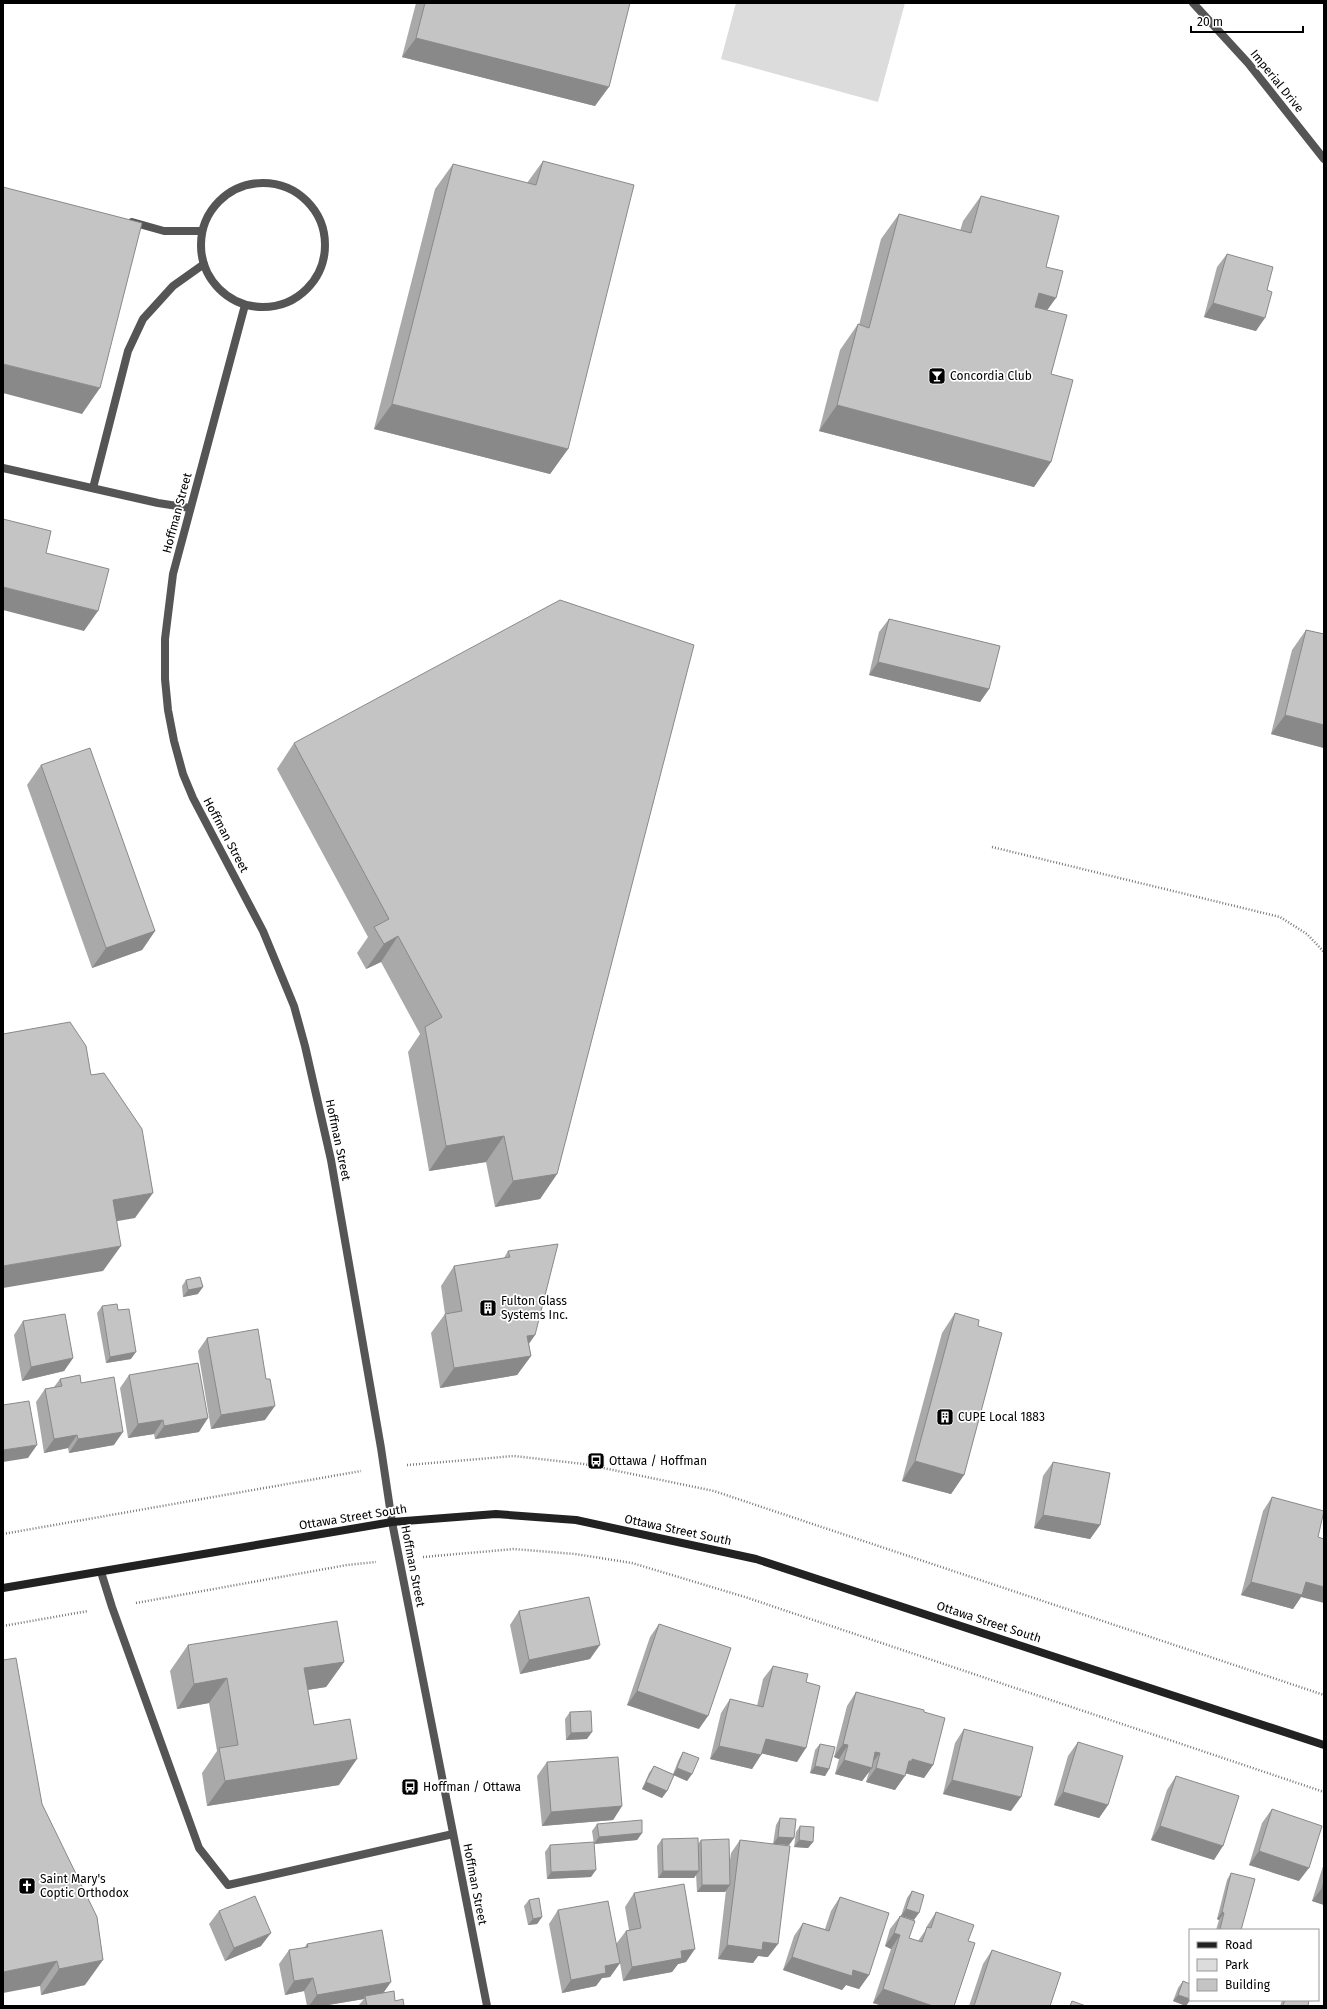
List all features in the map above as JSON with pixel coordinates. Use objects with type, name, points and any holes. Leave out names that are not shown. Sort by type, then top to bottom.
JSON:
[{"type":"main road","name":"Ottawa Street South","points":[[3,1588],[392,1522],[496,1514],[576,1520],[756,1558],[1324,1744]]},
{"type":"street","name":"Imperial Drive","points":[[1193,3],[1248,63],[1324,159]]},
{"type":"street","points":[[264,182],[285,187],[303,197],[317,214],[324,234],[324,255],[318,275],[305,292],[287,303],[267,308],[245,305],[227,296],[213,282],[204,264],[201,248],[202,231],[210,211],[224,196],[243,186],[264,182]]},
{"type":"street","points":[[122,220],[164,231],[202,231]]},
{"type":"street","points":[[93,488],[128,351],[143,319],[173,286],[204,264]]},
{"type":"street","name":"Hoffman Street","points":[[245,305],[173,574],[165,639],[165,678],[168,710],[174,741],[183,774],[193,798],[263,931],[294,1006],[305,1046],[331,1160],[381,1448],[392,1522],[487,2006]]},
{"type":"street","points":[[3,468],[190,508]]},
{"type":"street","points":[[101,1572],[112,1607],[199,1848],[228,1885],[453,1834]]},
{"type":"path","points":[[992,847],[1280,917],[1307,934],[1324,952]]},
{"type":"path","points":[[428,1462],[514,1456],[584,1464],[714,1491],[1324,1696]]},
{"type":"path","points":[[3,1534],[337,1475]]},
{"type":"path","points":[[484,1551],[514,1549],[575,1554],[632,1563],[745,1597],[1324,1792]]},
{"type":"path","points":[[3,1626],[347,1565]]},
{"type":"green space","points":[[736,3],[905,3],[878,102],[721,59]]},
{"type":"building","points":[[425,3],[630,3],[609,87],[416,38]]},
{"type":"building","points":[[543,161],[634,185],[568,449],[392,404],[453,164],[536,185]]},
{"type":"building","points":[[3,187],[142,223],[100,388],[3,364]]},
{"type":"building","name":"Concordia Club","points":[[981,196],[1059,216],[1046,267],[1063,271],[1056,298],[1039,293],[1035,307],[1067,315],[1051,374],[1073,380],[1051,462],[837,405],[858,324],[869,328],[899,214],[971,233]]},
{"type":"building","points":[[1227,254],[1273,267],[1267,290],[1272,292],[1265,318],[1213,303]]},
{"type":"building","points":[[3,519],[51,531],[46,553],[109,569],[98,611],[3,587]]},
{"type":"building","points":[[560,600],[694,645],[557,1174],[513,1181],[504,1136],[446,1146],[425,1027],[442,1017],[398,936],[384,944],[374,927],[389,919],[294,743]]},
{"type":"building","points":[[889,619],[1000,646],[989,689],[878,662]]},
{"type":"building","points":[[1306,630],[1324,634],[1324,725],[1285,715]]},
{"type":"building","points":[[90,748],[155,931],[106,948],[41,765]]},
{"type":"building","points":[[70,1022],[86,1046],[91,1075],[104,1073],[142,1129],[153,1193],[113,1200],[121,1246],[3,1266],[3,1034]]},
{"type":"building","name":"Fulton Glass Systems Inc.","points":[[558,1244],[535,1335],[527,1336],[531,1356],[454,1368],[445,1314],[462,1311],[454,1266],[510,1257],[508,1251]]},
{"type":"building","points":[[200,1277],[203,1287],[188,1290],[186,1280]]},
{"type":"building","points":[[117,1304],[118,1310],[129,1309],[136,1352],[110,1357],[102,1306]]},
{"type":"building","name":"CUPE Local 1883","points":[[955,1313],[979,1320],[978,1326],[1002,1333],[964,1475],[915,1461]]},
{"type":"building","points":[[65,1314],[73,1358],[31,1367],[23,1321]]},
{"type":"building","points":[[258,1329],[266,1379],[270,1379],[275,1406],[221,1415],[207,1338]]},
{"type":"building","points":[[198,1363],[208,1418],[164,1426],[163,1420],[138,1424],[129,1375]]},
{"type":"building","points":[[80,1375],[81,1383],[114,1377],[123,1432],[78,1439],[77,1435],[54,1439],[45,1389],[62,1386],[60,1379]]},
{"type":"building","points":[[29,1401],[37,1445],[3,1450],[3,1405]]},
{"type":"building","points":[[1053,1462],[1110,1473],[1100,1525],[1043,1515]]},
{"type":"building","points":[[1272,1497],[1324,1511],[1318,1537],[1324,1539],[1324,1587],[1306,1582],[1302,1595],[1251,1582]]},
{"type":"building","points":[[589,1597],[600,1645],[529,1660],[519,1611]]},
{"type":"building","points":[[337,1621],[344,1662],[304,1668],[314,1725],[350,1719],[357,1759],[225,1781],[219,1748],[238,1745],[227,1678],[194,1684],[188,1645]]},
{"type":"building","points":[[659,1624],[731,1648],[708,1716],[637,1691]]},
{"type":"building","points":[[16,1658],[42,1804],[97,1917],[103,1960],[59,1969],[57,1961],[3,1972],[3,1660]]},
{"type":"building","points":[[773,1666],[808,1674],[806,1682],[820,1686],[806,1748],[766,1739],[761,1755],[719,1746],[730,1699],[763,1707]]},
{"type":"building","points":[[856,1692],[924,1710],[924,1712],[945,1718],[933,1765],[912,1759],[912,1761],[909,1761],[905,1776],[876,1768],[880,1753],[875,1752],[872,1768],[844,1760],[848,1745],[843,1744]]},
{"type":"building","points":[[591,1711],[592,1732],[571,1733],[570,1712]]},
{"type":"building","points":[[964,1729],[1033,1747],[1021,1797],[952,1780]]},
{"type":"building","points":[[1078,1742],[1123,1756],[1108,1805],[1063,1792]]},
{"type":"building","points":[[820,1744],[835,1747],[829,1769],[815,1766]]},
{"type":"building","points":[[683,1752],[699,1758],[692,1774],[677,1768]]},
{"type":"building","points":[[618,1757],[622,1806],[551,1812],[547,1762]]},
{"type":"building","points":[[654,1766],[674,1775],[667,1791],[646,1782]]},
{"type":"building","points":[[1176,1776],[1239,1796],[1223,1846],[1160,1826]]},
{"type":"building","points":[[1272,1809],[1322,1826],[1309,1868],[1259,1851]]},
{"type":"building","points":[[780,1818],[796,1819],[794,1838],[778,1837]]},
{"type":"building","points":[[642,1820],[642,1833],[599,1837],[597,1824]]},
{"type":"building","points":[[800,1826],[814,1827],[813,1842],[799,1840]]},
{"type":"building","points":[[698,1838],[699,1871],[663,1871],[662,1839]]},
{"type":"building","points":[[729,1839],[730,1885],[702,1885],[701,1840]]},
{"type":"building","points":[[740,1840],[790,1846],[778,1944],[763,1942],[762,1950],[727,1945]]},
{"type":"building","points":[[594,1842],[596,1870],[551,1872],[550,1845]]},
{"type":"building","points":[[1231,1873],[1255,1879],[1241,1929],[1220,1929],[1224,1913],[1222,1912]]},
{"type":"building","points":[[684,1884],[695,1949],[681,1951],[682,1958],[632,1967],[626,1931],[641,1928],[634,1893]]},
{"type":"building","points":[[912,1891],[924,1895],[919,1913],[906,1909]]},
{"type":"building","points":[[255,1896],[271,1933],[234,1948],[219,1911]]},
{"type":"building","points":[[840,1897],[889,1913],[869,1975],[853,1970],[852,1976],[792,1957],[803,1923],[829,1931]]},
{"type":"building","points":[[539,1898],[542,1917],[533,1919],[529,1900]]},
{"type":"building","points":[[608,1901],[620,1963],[605,1966],[606,1973],[571,1980],[558,1910]]},
{"type":"building","points":[[936,1912],[974,1925],[968,1941],[975,1943],[954,2006],[933,2006],[883,1989],[900,1935],[894,1933],[900,1916],[915,1921],[909,1938],[922,1942],[927,1927],[931,1928]]},
{"type":"building","points":[[382,1930],[391,1982],[317,1995],[313,1978],[294,1981],[289,1950],[308,1947],[307,1944]]},
{"type":"building","points":[[992,1950],[1061,1973],[1050,2006],[974,2006]]},
{"type":"building","points":[[1183,1981],[1189,1984],[1189,1999],[1178,1995]]},
{"type":"building","points":[[394,1991],[395,2001],[403,1999],[404,2006],[367,2006],[365,1996]]},
{"type":"building","points":[[1072,2001],[1086,2006],[1070,2006]]},
{"type":"building","points":[[1285,2001],[1309,2001],[1308,2006],[1283,2005]]},
{"type":"place","name":"Concordia Club","points":[[937,376]]},
{"type":"place","name":"Fulton Glass Systems Inc.","points":[[488,1308]]},
{"type":"place","name":"CUPE Local 1883","points":[[945,1417]]},
{"type":"place","name":"Ottawa / Hoffman","points":[[596,1461]]},
{"type":"place","name":"Hoffman / Ottawa","points":[[410,1787]]},
{"type":"place","name":"Saint Mary's Coptic Orthodox","points":[[27,1886]]}]
